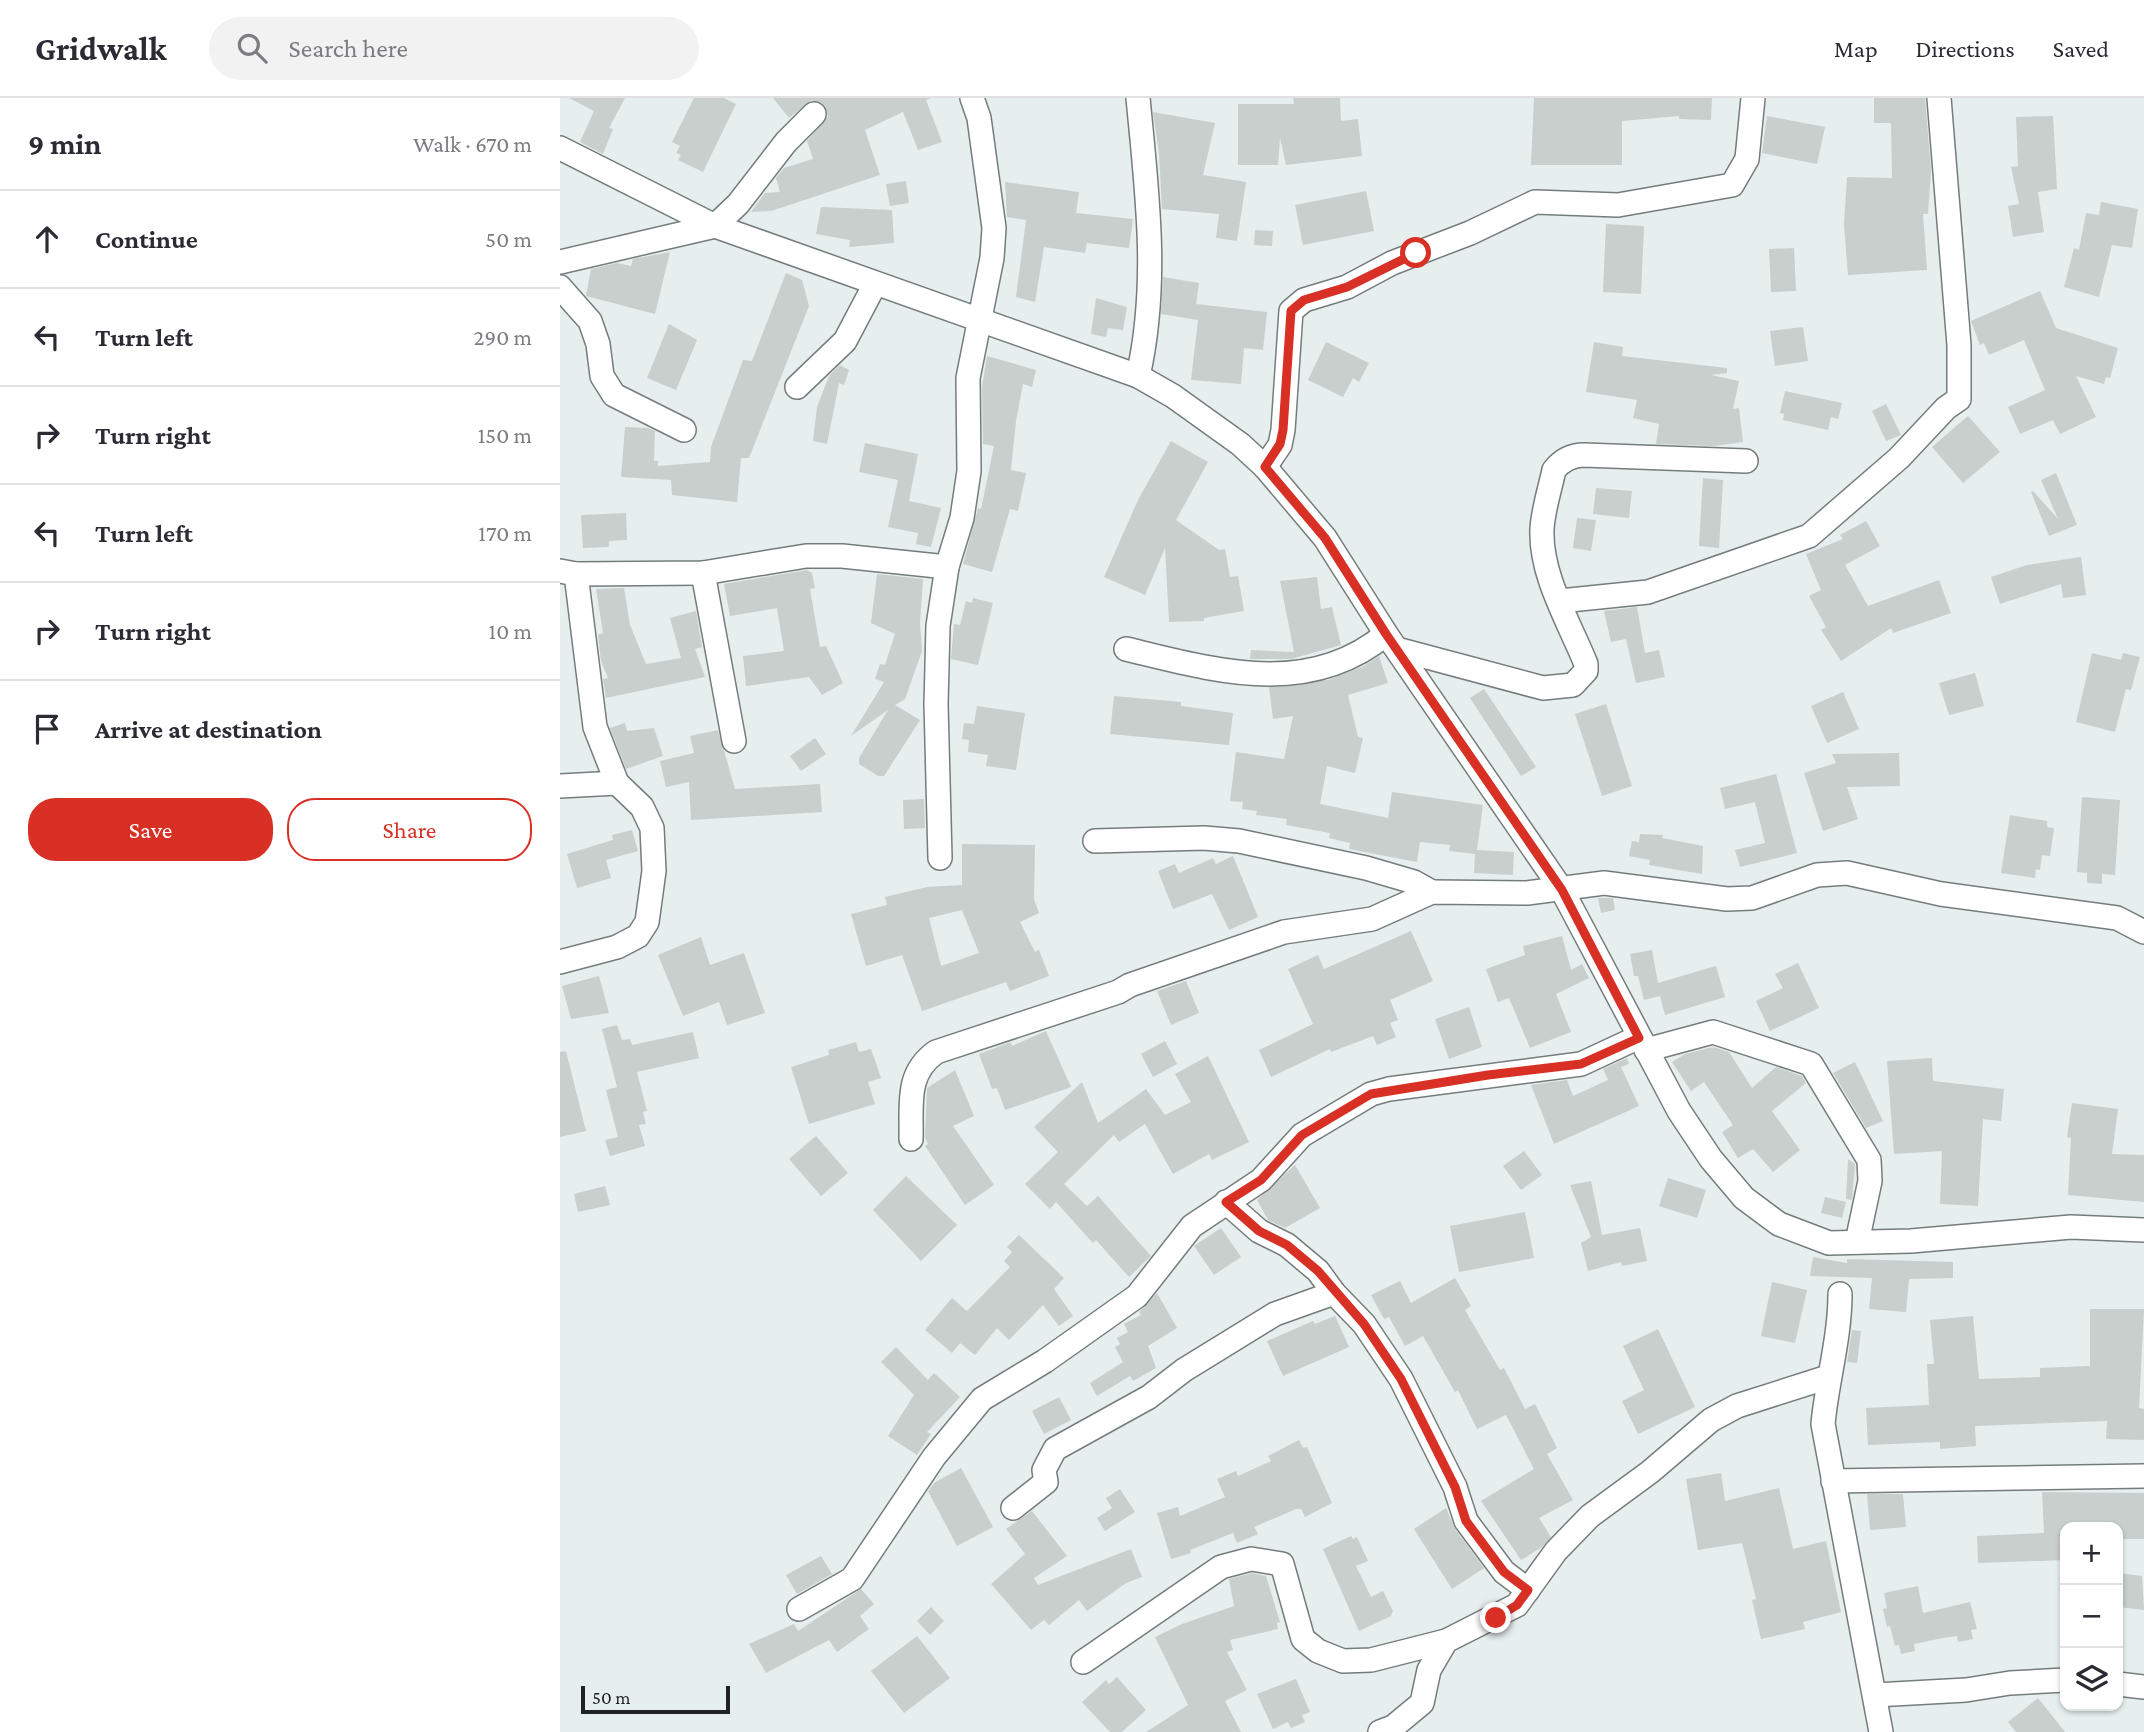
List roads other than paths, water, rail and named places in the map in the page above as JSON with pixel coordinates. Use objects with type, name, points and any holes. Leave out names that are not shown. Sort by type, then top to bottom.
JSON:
[{"type":"street","points":[[940,858],[938,639],[947,567],[962,518],[969,471],[968,378],[981,318],[994,228],[978,118],[972,98]]},
{"type":"street","points":[[1138,98],[1152,269],[1146,343],[1138,376]]},
{"type":"street","points":[[1265,467],[1280,444],[1283,430],[1291,311],[1304,300],[1347,287],[1392,263],[1470,233],[1535,202],[1618,205],[1732,185],[1747,159],[1753,98]]},
{"type":"street","points":[[1560,601],[1648,592],[1809,536],[1899,458],[1946,408],[1959,399],[1959,345],[1939,98]]},
{"type":"street","points":[[560,262],[715,226],[738,204],[786,142],[814,114]]},
{"type":"street","points":[[560,148],[715,226],[875,284],[981,318],[1138,376],[1173,396],[1240,444],[1265,467],[1325,538],[1391,642],[1562,890],[1685,1121],[1711,1159],[1744,1198],[1779,1224],[1829,1243],[1911,1241],[2071,1227],[2144,1230]]},
{"type":"street","points":[[797,387],[845,341],[875,284]]},
{"type":"street","points":[[560,287],[590,321],[598,344],[602,376],[614,395],[684,430]]},
{"type":"street","points":[[1126,649],[1220,671],[1267,675],[1288,674],[1350,658],[1391,642],[1543,688],[1573,685],[1586,671],[1586,664],[1550,583],[1542,543],[1542,523],[1554,470],[1559,464],[1576,455],[1746,461]]},
{"type":"street","points":[[560,962],[630,942],[647,922],[654,871],[652,828],[642,807],[617,783],[595,727],[568,573],[704,573],[806,556],[842,556],[947,567]]},
{"type":"street","points":[[704,573],[734,741]]},
{"type":"street","points":[[560,786],[617,783]]},
{"type":"street","points":[[1095,841],[1204,838],[1239,841],[1366,868],[1414,882],[1432,892]]},
{"type":"street","points":[[911,1139],[913,1078],[921,1062],[936,1052],[1118,992],[1130,985],[1162,977],[1284,932],[1372,919],[1432,892],[1527,893],[1604,883],[1727,898],[1752,898],[1817,875],[1847,873],[1941,894],[2117,918],[2144,932]]},
{"type":"street","points":[[799,1609],[852,1579],[934,1457],[982,1399],[1055,1354],[1137,1296],[1192,1226],[1261,1180],[1302,1135],[1371,1094],[1402,1087],[1581,1064],[1643,1044],[1713,1032],[1811,1064],[1869,1160],[1870,1181],[1857,1242]]},
{"type":"street","points":[[1226,1202],[1259,1231],[1287,1245],[1318,1271],[1334,1293],[1364,1324],[1389,1357],[1455,1487],[1466,1521],[1504,1572],[1528,1590]]},
{"type":"street","points":[[1013,1508],[1046,1482],[1044,1470],[1055,1449],[1149,1397],[1184,1370],[1275,1314],[1334,1293]]},
{"type":"street","points":[[1840,1294],[1838,1338],[1828,1377],[1823,1424],[1881,1732]]},
{"type":"street","points":[[1083,1661],[1221,1567],[1251,1559],[1282,1564],[1303,1639],[1318,1651],[1343,1661],[1371,1660],[1446,1641],[1517,1605],[1556,1551],[1590,1516],[1650,1472],[1712,1420],[1737,1406],[1828,1377]]},
{"type":"street","points":[[1833,1481],[2144,1476]]},
{"type":"street","points":[[1380,1732],[1393,1727],[1422,1703],[1429,1670],[1446,1641]]},
{"type":"street","points":[[1875,1695],[1966,1690],[2010,1683],[2060,1680]]},
{"type":"street","points":[[2123,1685],[2144,1687]]}]
